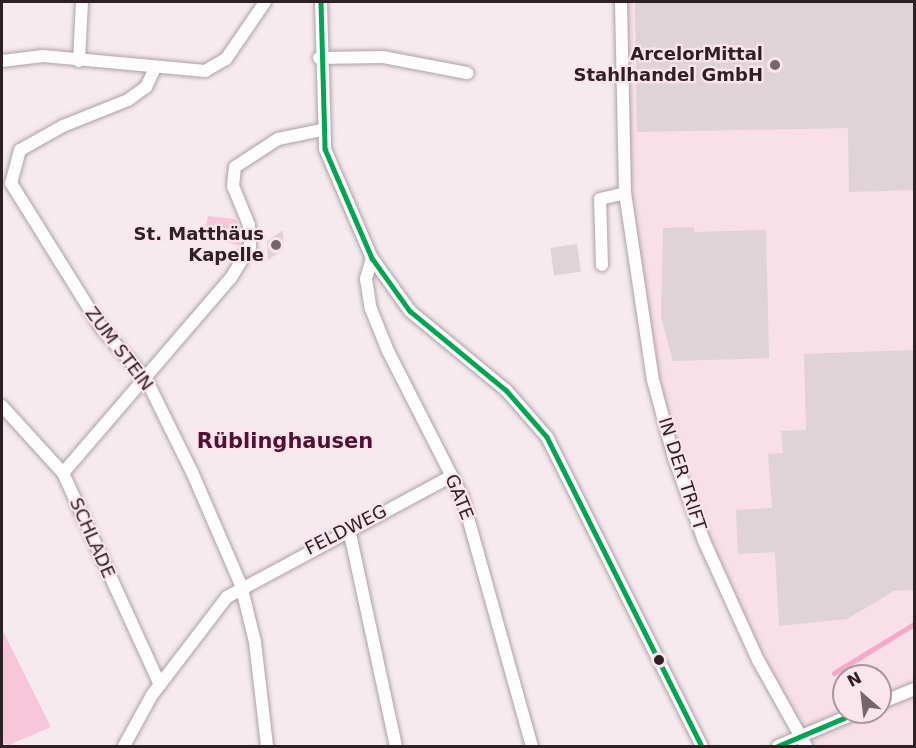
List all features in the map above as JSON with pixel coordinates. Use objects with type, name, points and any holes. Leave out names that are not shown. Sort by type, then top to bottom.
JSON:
[{"type":"street","points":[[79,61],[82,2]]},
{"type":"street","points":[[2,61],[43,56],[154,70],[205,71],[226,58],[265,2]]},
{"type":"street","points":[[321,2],[319,58],[325,149],[372,258],[410,311],[506,390],[547,437],[702,747]]},
{"type":"street","name":"IN DER TRIFT","points":[[621,2],[625,193],[653,380],[674,458],[731,602],[804,741]]},
{"type":"street","points":[[319,58],[383,57],[466,74]]},
{"type":"street","name":"ZUM STEIN","points":[[154,70],[141,92],[20,150],[10,183],[96,320],[146,379],[241,585],[255,642],[267,747]]},
{"type":"street","points":[[63,473],[231,278],[250,246],[249,225],[233,186],[236,167],[278,139],[322,130]]},
{"type":"street","points":[[602,265],[600,199],[625,193]]},
{"type":"street","name":"GATE","points":[[372,258],[366,279],[371,309],[388,351],[462,496],[532,747]]},
{"type":"street","name":"SCHLADE","points":[[2,405],[63,473],[160,685]]},
{"type":"street","name":"FELDWEG","points":[[124,747],[160,685],[227,597],[241,585],[452,476]]},
{"type":"street","points":[[349,529],[396,747]]},
{"type":"street","points":[[892,698],[915,689]]},
{"type":"street","points":[[778,747],[804,741],[836,724]]},
{"type":"shaded area","points":[[621,2],[914,2],[914,746],[778,746],[801,735],[704,541],[653,380],[625,193]]},
{"type":"shaded area","points":[[208,216],[235,219],[241,227],[241,246],[203,236]]},
{"type":"shaded area","points":[[2,629],[51,727],[9,745],[2,743]]},
{"type":"building","name":"ArcelorMittal Stahlhandel GmbH","points":[[635,2],[915,2],[915,190],[849,192],[848,128],[637,132]]},
{"type":"building","points":[[694,227],[694,232],[766,230],[769,358],[673,361],[661,317],[663,228]]},
{"type":"building","name":"St. Matthäus Kapelle","points":[[283,230],[284,249],[268,260],[267,241]]},
{"type":"building","points":[[577,244],[581,272],[554,275],[550,248]]},
{"type":"building","points":[[915,350],[915,590],[894,591],[847,619],[779,626],[775,552],[738,554],[736,510],[772,508],[768,454],[783,453],[781,431],[806,430],[804,354]]},
{"type":"waterway","points":[[849,664],[914,624]]},
{"type":"transit line","points":[[321,2],[325,149],[372,258],[410,311],[506,390],[547,437],[702,746]]},
{"type":"transit line","points":[[778,746],[832,723]]},
{"type":"place","name":"ArcelorMittal Stahlhandel GmbH","points":[[775,65]]},
{"type":"place","name":"St. Matthäus Kapelle","points":[[276,245]]},
{"type":"district","name":"Rüblinghausen","points":[[285,441]]}]
